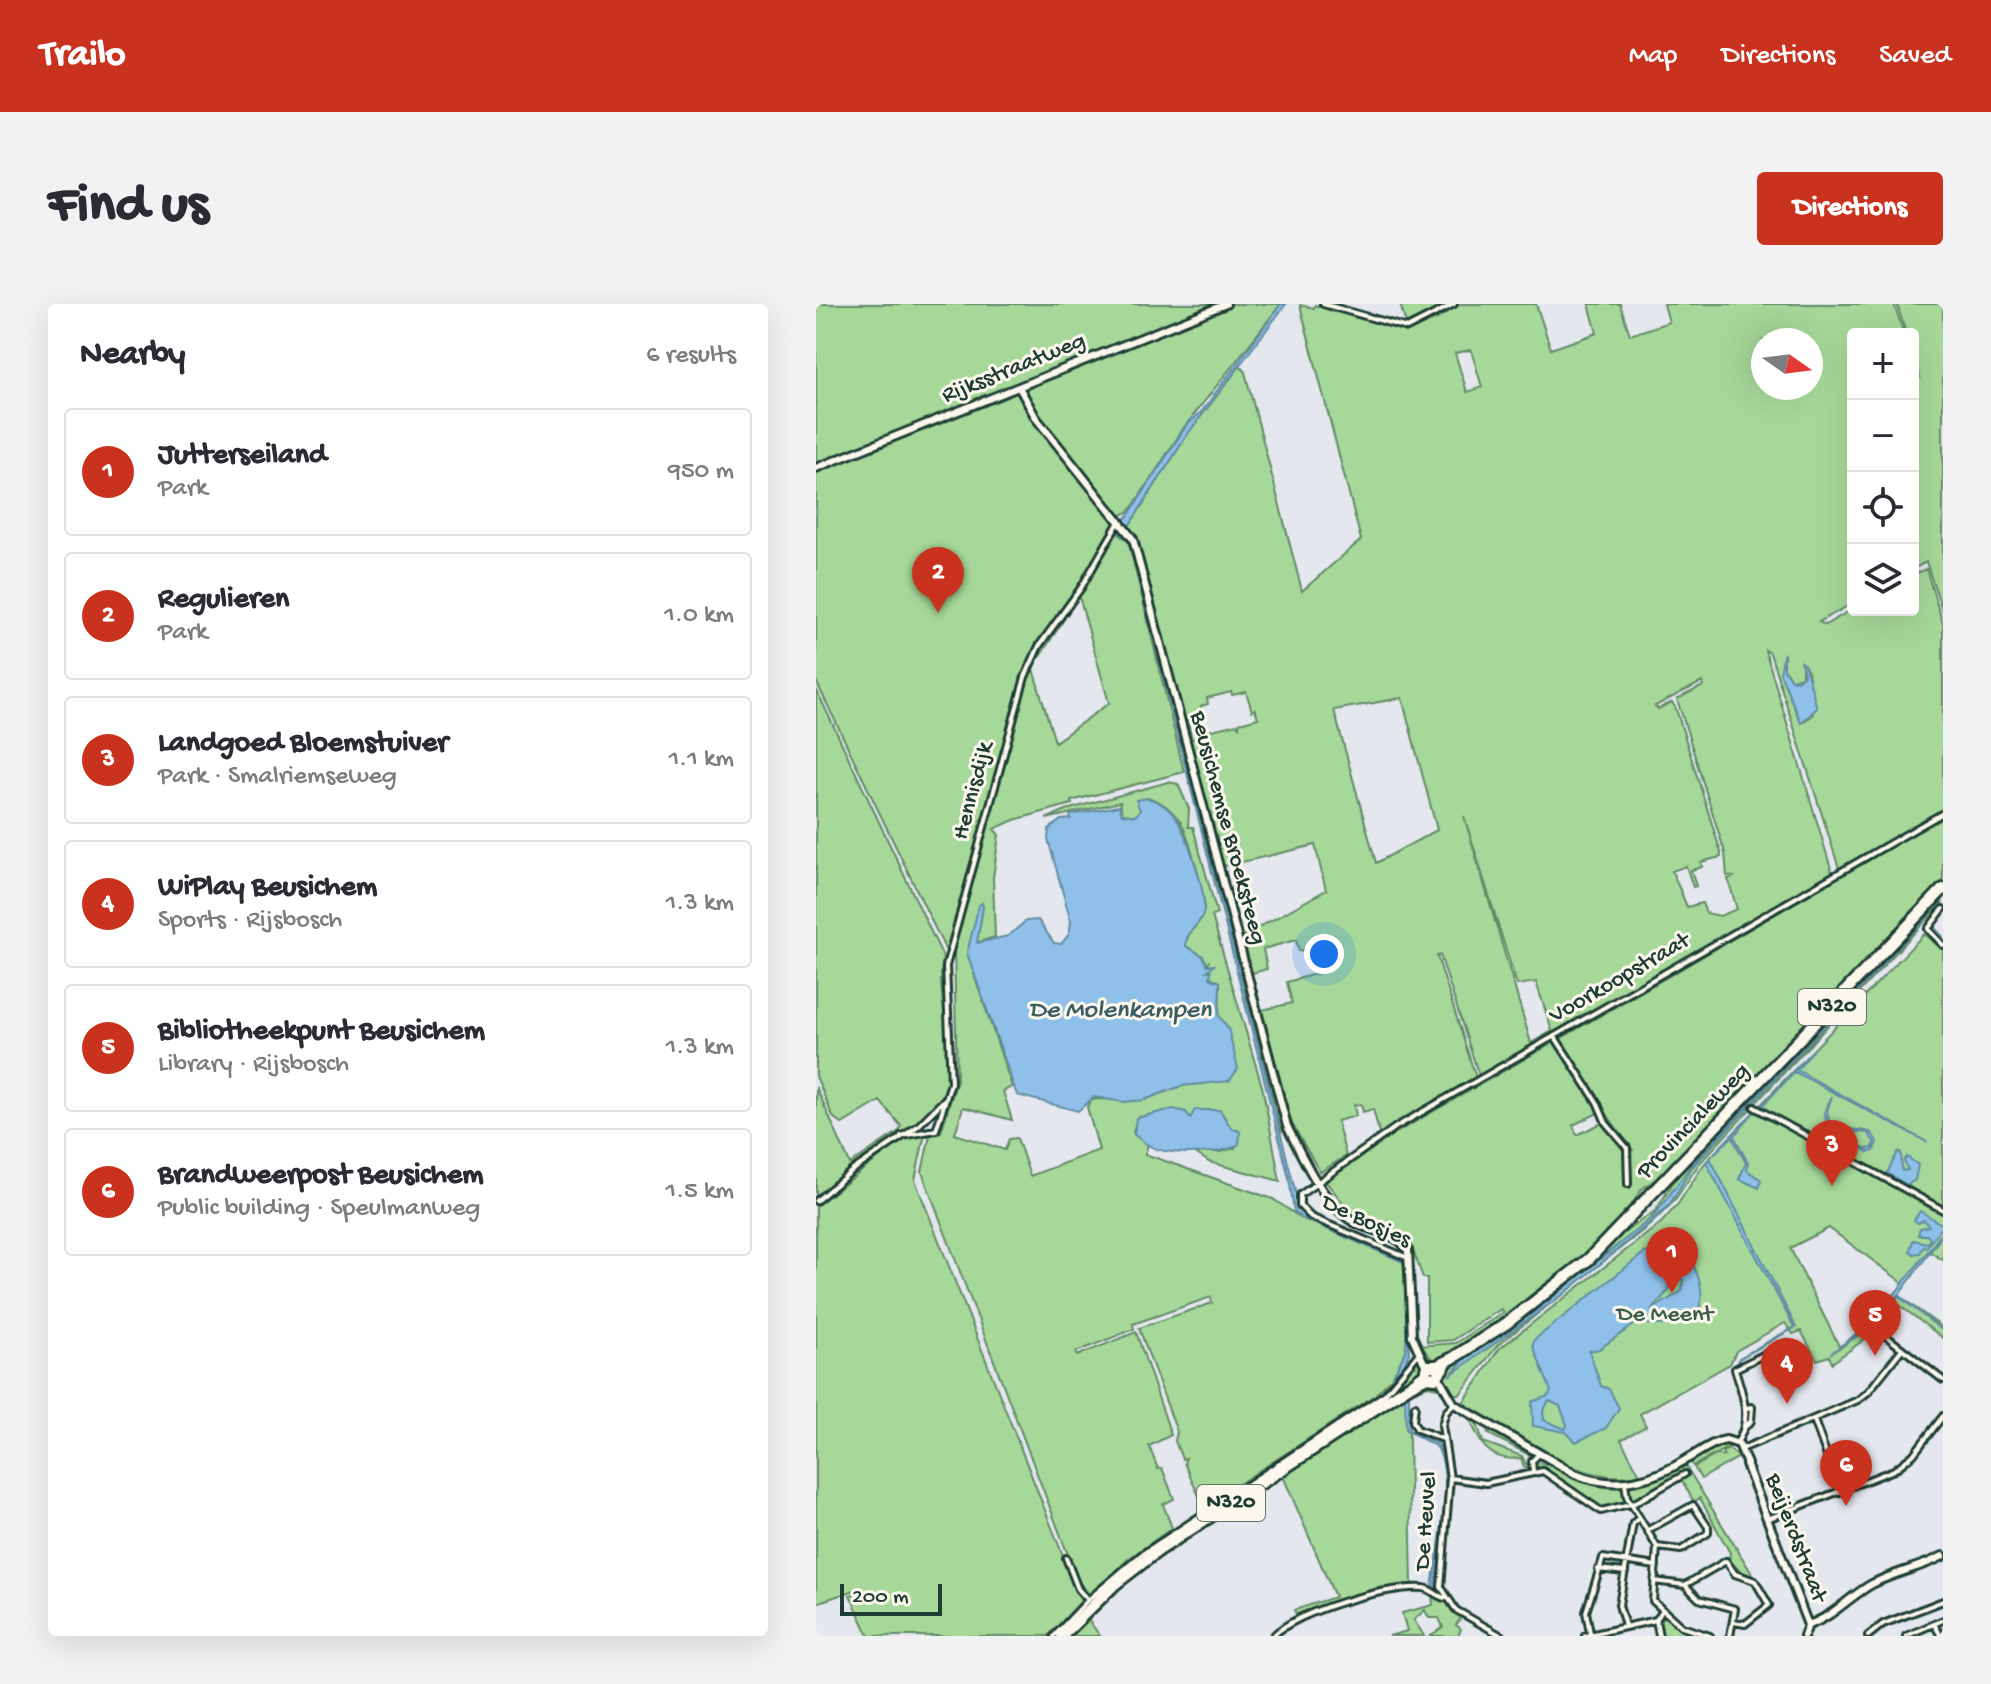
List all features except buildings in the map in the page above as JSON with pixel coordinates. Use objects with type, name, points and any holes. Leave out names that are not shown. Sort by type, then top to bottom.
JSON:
[{"type":"highway","name":"Provincialeweg","points":[[1062,1636],[1115,1584],[1159,1550],[1539,1301],[1589,1259],[1943,889]]},
{"type":"street","name":"Rijksstraatweg","points":[[816,468],[1226,304]]},
{"type":"street","points":[[1323,304],[1402,328],[1433,318],[1454,304]]},
{"type":"street","name":"Beusichemse Broeksteeg","points":[[1019,387],[1036,418],[1122,521],[1138,550],[1287,1126],[1318,1181],[1343,1214],[1402,1241],[1411,1260]]},
{"type":"street","name":"Hennisdijk","points":[[901,1136],[938,1128],[947,1097],[951,1066],[946,966],[1025,677],[1039,646],[1081,588],[1122,521]]},
{"type":"street","name":"Voorkoopstraat","points":[[1318,1181],[1396,1127],[1943,813]]},
{"type":"street","points":[[1943,909],[1928,925],[1929,933],[1943,945]]},
{"type":"street","points":[[1555,1037],[1597,1102],[1606,1123],[1627,1148],[1628,1184]]},
{"type":"street","name":"Hennisdijk","points":[[816,1201],[932,1114],[947,1097]]},
{"type":"street","points":[[1754,1107],[1943,1210]]},
{"type":"street","name":"De Bosjes","points":[[1318,1181],[1300,1195],[1299,1203],[1304,1213],[1411,1260],[1412,1336],[1419,1353]]},
{"type":"street","points":[[1882,1333],[1943,1380]]},
{"type":"street","points":[[1738,1447],[1746,1408],[1735,1369],[1787,1343]]},
{"type":"street","points":[[1054,1636],[1088,1600],[1161,1541],[1385,1394],[1419,1353],[1454,1404],[1581,1477],[1625,1483],[1658,1475],[1720,1443],[1738,1447],[1814,1420],[1868,1392],[1902,1349]]},
{"type":"street","name":"De Heuvel","points":[[1445,1598],[1441,1581],[1450,1478],[1443,1419],[1454,1404]]},
{"type":"street","points":[[1415,1406],[1413,1421],[1417,1429],[1443,1439]]},
{"type":"street","points":[[1770,1518],[1899,1467],[1943,1416]]},
{"type":"street","points":[[1814,1420],[1840,1492]]},
{"type":"street","name":"Beijerdstraat","points":[[1738,1447],[1770,1518],[1808,1625]]},
{"type":"street","points":[[1533,1471],[1532,1461],[1540,1453]]},
{"type":"street","points":[[1450,1478],[1486,1483],[1533,1471],[1547,1472],[1601,1511],[1631,1504],[1685,1474]]},
{"type":"street","points":[[1625,1483],[1631,1504],[1657,1547],[1653,1601],[1682,1627],[1710,1636]]},
{"type":"street","points":[[1648,1530],[1693,1505],[1708,1527],[1708,1533],[1685,1548],[1657,1547]]},
{"type":"street","points":[[1625,1626],[1619,1605],[1633,1523],[1639,1518]]},
{"type":"street","points":[[1804,1636],[1808,1625],[1823,1619],[1875,1583],[1943,1556]]},
{"type":"street","points":[[1066,1558],[1078,1589],[1088,1600]]},
{"type":"street","points":[[1656,1566],[1603,1558],[1586,1612],[1588,1634],[1609,1633],[1625,1626],[1656,1620]]},
{"type":"street","points":[[1685,1585],[1726,1561],[1735,1574],[1751,1577],[1770,1609],[1745,1624],[1734,1622]]},
{"type":"street","points":[[1598,1569],[1625,1572]]},
{"type":"street","points":[[1654,1581],[1685,1585],[1699,1599],[1735,1609],[1730,1636]]},
{"type":"street","points":[[1273,1636],[1298,1617],[1384,1591],[1425,1588],[1445,1598],[1465,1617],[1502,1636]]},
{"type":"street","points":[[1868,1636],[1883,1624],[1943,1601]]},
{"type":"street","points":[[1659,1636],[1656,1620],[1662,1611]]},
{"type":"street","points":[[1906,1636],[1943,1620]]},
{"type":"street","points":[[1934,1624],[1941,1636]]},
{"type":"green space","points":[[816,304],[1281,304],[1185,426],[1130,511],[1121,515],[1080,586],[1041,639],[1024,677],[947,953],[816,681]]},
{"type":"green space","points":[[1400,304],[1447,304],[1406,324]]},
{"type":"green space","points":[[1460,304],[1536,304],[1551,349],[1597,333],[1589,304],[1620,304],[1630,335],[1669,322],[1664,304],[1894,304],[1902,328],[1847,328],[1847,606],[1819,622],[1825,625],[1847,612],[1847,616],[1919,616],[1919,572],[1926,569],[1943,624],[1943,812],[1840,871],[1770,653],[1765,650],[1833,875],[1480,1079],[1440,955],[1437,956],[1477,1081],[1380,1136],[1373,1109],[1363,1112],[1361,1104],[1354,1105],[1356,1116],[1337,1121],[1346,1156],[1320,1172],[1292,1124],[1262,1010],[1292,1003],[1287,982],[1333,969],[1330,956],[1314,959],[1311,948],[1299,951],[1296,940],[1263,949],[1267,969],[1252,973],[1243,936],[1326,890],[1315,845],[1225,866],[1220,862],[1138,543],[1129,526],[1189,432],[1240,366],[1245,372],[1302,591],[1361,540],[1300,305],[1314,308],[1315,305],[1406,331],[1437,319]],"holes":[[[1471,350],[1482,387],[1467,392],[1455,353]],[[1783,655],[1784,669],[1791,680],[1802,677],[1802,665],[1808,671],[1813,715],[1801,723],[1782,678]],[[1702,682],[1703,686],[1677,699],[1725,853],[1727,876],[1733,877],[1728,879],[1737,909],[1720,916],[1706,913],[1702,903],[1687,907],[1672,871],[1686,866],[1693,887],[1696,886],[1691,870],[1702,867],[1701,862],[1721,857],[1721,853],[1676,709],[1672,702],[1658,709],[1655,706]],[[1246,692],[1252,711],[1255,709],[1258,718],[1239,723],[1239,727],[1236,724],[1204,732],[1205,736],[1192,739],[1187,719],[1198,716],[1201,706],[1208,704],[1207,698]],[[1402,698],[1437,830],[1376,863],[1334,710]],[[1464,816],[1517,985],[1536,982],[1552,1031],[1531,1043]]]},
{"type":"green space","points":[[1897,304],[1943,304],[1943,612],[1926,562],[1919,566],[1919,328],[1904,328]]},
{"type":"green space","points":[[1116,530],[1122,537],[1124,534],[1129,543],[1184,772],[1071,801],[1072,804],[1014,820],[994,829],[999,835],[993,878],[995,937],[976,943],[983,907],[967,953],[1012,1087],[1003,1091],[1012,1120],[963,1107],[955,1134],[1005,1150],[1009,1139],[1017,1138],[1030,1176],[1099,1150],[1087,1107],[1091,1099],[1144,1100],[1181,1086],[1206,1083],[1226,1025],[1219,1016],[1220,982],[1210,977],[1209,963],[1203,956],[1186,946],[1204,907],[1196,866],[1183,826],[1166,806],[1150,798],[1136,816],[1122,814],[1120,802],[1046,819],[1066,810],[1168,782],[1178,784],[1189,809],[1188,827],[1193,827],[1217,914],[1212,916],[1263,1090],[1280,1181],[1209,1162],[1194,1152],[1220,1152],[1235,1148],[1238,1130],[1231,1128],[1220,1110],[1199,1110],[1190,1118],[1170,1111],[1137,1118],[1133,1132],[1148,1144],[1145,1154],[1273,1199],[1301,1218],[1402,1259],[1406,1268],[1406,1351],[1392,1378],[1375,1395],[1204,1507],[1184,1463],[1186,1458],[1182,1459],[1175,1441],[1177,1432],[1139,1328],[1212,1303],[1211,1297],[1133,1324],[1134,1329],[1076,1352],[1077,1356],[1136,1332],[1171,1435],[1149,1446],[1174,1499],[1163,1504],[1172,1528],[1128,1559],[1090,1595],[1078,1581],[922,1172],[930,1135],[941,1132],[957,1080],[954,948],[1026,684],[1033,669],[1055,742],[1109,703],[1079,596],[1039,658],[1045,640]]},
{"type":"green space","points":[[816,689],[943,957],[942,998],[950,1059],[942,1097],[929,1114],[816,1197],[816,1087],[850,1164],[899,1131],[901,1126],[880,1101],[842,1124],[833,1117],[816,1076]]},
{"type":"green space","points":[[1184,749],[1287,1130],[1281,1132]]},
{"type":"green space","points":[[1943,817],[1943,886],[1675,1165],[1642,1189],[1616,1228],[1596,1249],[1442,1363],[1427,1360],[1422,1352],[1431,1358],[1421,1346],[1456,1343],[1504,1312],[1501,1309],[1453,1340],[1427,1342],[1427,1278],[1423,1278],[1410,1242],[1352,1214],[1326,1182],[1394,1134],[1556,1041],[1600,1112],[1573,1125],[1577,1135],[1604,1122],[1625,1148],[1626,1181],[1629,1152],[1633,1150],[1560,1039]]},
{"type":"green space","points":[[1943,894],[1938,905],[1691,1165],[1667,1201],[1648,1221],[1502,1337],[1549,1304],[1498,1345],[1460,1394],[1450,1394],[1444,1380],[1445,1367],[1588,1265],[1618,1237],[1656,1210],[1682,1168]]},
{"type":"green space","points":[[1943,902],[1699,1164],[1674,1201],[1651,1224],[1592,1271],[1663,1211],[1692,1167]]},
{"type":"green space","points":[[1924,934],[1943,950],[1943,1260],[1930,1252],[1937,1242],[1903,1283],[1829,1228],[1790,1248],[1840,1348],[1874,1324],[1898,1295],[1943,1328],[1943,1338],[1899,1305],[1880,1328],[1832,1363],[1829,1356],[1817,1360],[1801,1331],[1793,1334],[1785,1323],[1736,1351],[1730,1364],[1640,1414],[1646,1426],[1621,1440],[1640,1475],[1616,1477],[1570,1465],[1547,1455],[1463,1403],[1499,1349],[1661,1223],[1678,1204],[1704,1164]]},
{"type":"green space","points":[[922,1136],[915,1180],[1082,1604],[1051,1636],[869,1636],[850,1595],[862,1591],[861,1588],[816,1603],[816,1206],[901,1141]]},
{"type":"green space","points":[[1420,1359],[1423,1363],[1421,1375],[1418,1372],[1420,1376],[1380,1401],[1413,1363],[1416,1367],[1414,1361]]},
{"type":"green space","points":[[1423,1381],[1438,1388],[1428,1386],[1408,1394],[1412,1584],[1377,1588],[1296,1614],[1294,1610],[1335,1597],[1283,1476],[1181,1542],[1109,1597],[1087,1618],[1100,1636],[1064,1636],[1143,1563]]},
{"type":"green space","points":[[1469,1416],[1476,1421],[1483,1442],[1522,1456],[1526,1464],[1549,1465],[1596,1484],[1623,1487],[1627,1501],[1602,1507],[1543,1467],[1524,1467],[1521,1458],[1510,1459],[1493,1454],[1481,1442]]},
{"type":"green space","points":[[1489,1427],[1530,1451],[1533,1457],[1487,1433]]},
{"type":"green space","points":[[1725,1444],[1731,1446],[1693,1466],[1690,1460]]},
{"type":"green space","points":[[1729,1449],[1739,1457],[1701,1479],[1694,1467],[1716,1455],[1724,1456],[1722,1452]]},
{"type":"green space","points":[[1684,1463],[1688,1469],[1684,1474],[1681,1472],[1634,1501],[1628,1497],[1630,1485]]},
{"type":"green space","points":[[1689,1471],[1754,1577],[1739,1570],[1729,1560],[1730,1553],[1700,1498],[1694,1502],[1681,1479]]},
{"type":"green space","points":[[1432,1592],[1463,1615],[1456,1625],[1461,1629],[1458,1636],[1430,1636],[1443,1627],[1439,1618],[1429,1618],[1425,1610],[1414,1620],[1424,1636],[1389,1636],[1407,1631],[1402,1613],[1433,1605]]},
{"type":"green space","points":[[1662,1615],[1686,1631],[1702,1636],[1660,1636],[1657,1622]]},
{"type":"water","points":[[1281,304],[1286,304],[1189,432],[1127,529],[1299,1206],[1308,1217],[1407,1260],[1409,1353],[1403,1367],[1392,1378],[1406,1351],[1406,1263],[1301,1218],[1294,1211],[1289,1178],[1129,543],[1117,528],[1186,426],[1202,411]]},
{"type":"water","points":[[1784,653],[1784,669],[1791,680],[1797,681],[1804,675],[1801,661],[1805,666],[1817,708],[1801,723],[1780,673]]},
{"type":"water","name":"De Molenkampen","points":[[1147,798],[1173,814],[1184,832],[1195,862],[1204,906],[1186,946],[1203,956],[1207,965],[1214,965],[1207,971],[1211,971],[1210,978],[1220,982],[1219,1016],[1228,1028],[1238,1069],[1229,1081],[1181,1086],[1144,1100],[1123,1102],[1094,1097],[1078,1111],[1017,1095],[967,953],[979,905],[982,903],[983,906],[977,943],[1008,936],[1026,921],[1038,920],[1054,943],[1061,944],[1069,934],[1071,922],[1048,839],[1049,829],[1061,820],[1071,819],[1070,815],[1119,806],[1122,814],[1136,816],[1140,810],[1136,800]]},
{"type":"water","points":[[1943,900],[1692,1167],[1670,1204],[1565,1293],[1449,1376],[1467,1357],[1541,1307],[1654,1216],[1693,1163]]},
{"type":"water","points":[[1814,1049],[1797,1070],[1927,1142],[1795,1072],[1763,1105],[1769,1111],[1761,1106]]},
{"type":"water","points":[[1832,1096],[1827,1111],[1829,1121],[1844,1129],[1872,1133],[1877,1142],[1874,1151],[1867,1152],[1856,1144],[1848,1144],[1839,1154],[1771,1113],[1839,1150],[1849,1140],[1866,1149],[1873,1148],[1874,1142],[1868,1133],[1837,1130],[1827,1123],[1824,1112]]},
{"type":"water","points":[[1173,1109],[1186,1112],[1190,1118],[1195,1110],[1220,1110],[1231,1128],[1240,1132],[1239,1144],[1221,1150],[1181,1153],[1158,1149],[1134,1135],[1136,1118]]},
{"type":"water","points":[[1754,1112],[1734,1136],[1748,1163],[1747,1170],[1761,1180],[1759,1188],[1739,1179],[1746,1163],[1732,1137],[1714,1154]]},
{"type":"water","points":[[1898,1152],[1901,1153],[1902,1171],[1908,1170],[1904,1161],[1907,1157],[1918,1165],[1915,1180],[1907,1185],[1887,1173]]},
{"type":"water","points":[[1710,1158],[1796,1327],[1739,1359],[1738,1366],[1739,1358],[1794,1327],[1706,1162]]},
{"type":"water","points":[[1920,1211],[1943,1225],[1926,1248],[1924,1246],[1920,1253],[1914,1254],[1910,1251],[1913,1240],[1927,1243],[1930,1239],[1927,1235],[1918,1235],[1920,1228],[1929,1226],[1924,1220],[1918,1223],[1914,1220]]},
{"type":"water","points":[[1943,1232],[1899,1295],[1943,1331],[1898,1296],[1874,1324],[1830,1354],[1875,1319]]},
{"type":"water","name":"De Meent","points":[[1667,1240],[1676,1240],[1682,1246],[1700,1283],[1701,1302],[1698,1310],[1684,1320],[1670,1324],[1638,1322],[1599,1349],[1589,1351],[1601,1386],[1609,1389],[1619,1408],[1606,1428],[1576,1442],[1566,1432],[1533,1426],[1532,1402],[1548,1396],[1551,1391],[1533,1346],[1534,1340],[1644,1253],[1656,1251]],"holes":[[[1676,1278],[1683,1280],[1682,1291],[1651,1310],[1669,1290],[1669,1281]],[[1549,1401],[1560,1406],[1567,1425],[1565,1429],[1544,1420],[1543,1411]]]},
{"type":"water","points":[[1409,1394],[1409,1430],[1438,1444],[1444,1458],[1447,1493],[1446,1513],[1435,1585],[1439,1594],[1432,1585],[1444,1515],[1445,1477],[1437,1447],[1406,1430],[1405,1397]]},
{"type":"waterway","points":[[1943,915],[1933,926],[1943,937]]},
{"type":"ferry route","points":[[1674,1265],[1676,1278]]},
{"type":"place","name":"Regulieren","points":[[938,613]]},
{"type":"place","name":"Landgoed Bloemstuiver","points":[[1832,1186]]},
{"type":"place","name":"Jutterseiland","points":[[1672,1293]]},
{"type":"place","name":"Bibliotheekpunt Beusichem","points":[[1875,1356]]},
{"type":"place","name":"WiPlay Beusichem","points":[[1787,1404]]},
{"type":"place","name":"Brandweerpost Beusichem","points":[[1846,1506]]}]
